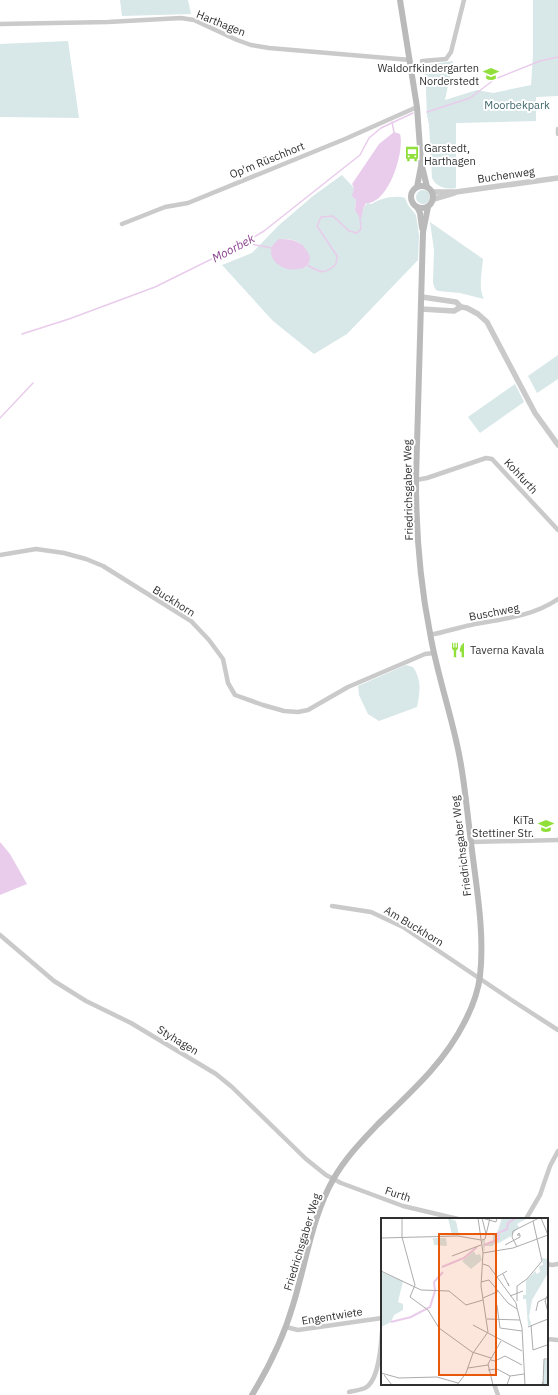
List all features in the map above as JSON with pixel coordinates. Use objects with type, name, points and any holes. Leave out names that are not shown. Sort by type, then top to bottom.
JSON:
[{"type":"main road","points":[[400,0],[417,107],[422,162],[427,187],[432,192],[434,199],[428,207],[417,207],[412,203],[411,196],[413,191],[418,187],[427,187]]},
{"type":"main road","points":[[418,187],[422,162]]},
{"type":"main road","name":"Friedrichsgaber Weg","points":[[252,1395],[259,1384],[286,1327],[322,1202],[333,1179],[344,1162],[358,1145],[417,1086],[450,1048],[460,1032],[472,1006],[480,978],[481,946],[479,909],[459,754],[430,635],[423,593],[416,517],[423,232],[420,213],[417,207]]},
{"type":"main road","name":"Friedrichsgaber Weg","points":[[423,232],[428,207]]},
{"type":"street","points":[[422,61],[446,59],[451,52],[464,0]]},
{"type":"street","name":"Harthagen","points":[[0,24],[108,22],[181,18],[194,20],[251,45],[410,60]]},
{"type":"street","name":"Op'm Rüschhort","points":[[122,224],[165,207],[188,203],[345,139],[417,107]]},
{"type":"street","points":[[558,129],[558,134]]},
{"type":"street","name":"Buchenweg","points":[[432,192],[456,192],[558,178]]},
{"type":"street","name":"Buchenweg","points":[[434,199],[456,192]]},
{"type":"street","points":[[422,297],[456,302],[461,307],[474,311],[487,322],[532,407],[557,442]]},
{"type":"street","points":[[421,309],[454,311],[461,307]]},
{"type":"street","name":"Kohfurth","points":[[416,480],[427,478],[486,458],[492,459],[558,530]]},
{"type":"street","name":"Buckhorn","points":[[0,555],[36,549],[64,553],[86,559],[103,566],[191,621],[209,640],[223,659],[228,683],[236,695],[284,711],[298,712],[308,710],[348,687],[425,654],[434,652]]},
{"type":"street","name":"Buschweg","points":[[430,635],[525,615],[537,611],[558,599]]},
{"type":"street","points":[[471,842],[558,840]]},
{"type":"street","name":"Am Buckhorn","points":[[332,906],[352,908],[378,915],[403,928],[558,1030]]},
{"type":"street","name":"Styhagen","points":[[0,935],[54,981],[86,1001],[131,1023],[216,1074],[232,1087],[306,1158],[333,1179]]},
{"type":"street","points":[[527,1218],[540,1195],[550,1166],[558,1151]]},
{"type":"street","name":"Furth","points":[[333,1179],[403,1206],[454,1218]]},
{"type":"street","points":[[548,1264],[558,1264]]},
{"type":"street","name":"Engentwiete","points":[[286,1327],[298,1330],[381,1318]]},
{"type":"street","points":[[548,1339],[558,1340]]},
{"type":"street","points":[[350,1392],[366,1388],[372,1381],[379,1362],[381,1342]]},
{"type":"street","points":[[494,1385],[498,1395]]},
{"type":"green space","points":[[120,0],[188,0],[191,14],[122,16]]},
{"type":"green space","name":"Moorbekpark","points":[[533,0],[558,0],[558,96],[536,97],[536,121],[456,123],[456,188],[449,189],[439,186],[432,178],[425,65],[453,61],[445,100],[477,90],[493,93],[531,85],[533,55]]},
{"type":"green space","points":[[68,41],[79,118],[0,117],[0,44]]},
{"type":"green space","points":[[342,175],[354,188],[353,196],[356,200],[355,210],[362,216],[363,209],[367,203],[372,204],[379,200],[393,197],[405,198],[408,205],[416,215],[419,235],[418,260],[347,334],[314,354],[273,321],[222,265],[252,253],[278,226],[313,196]],"holes":[[[279,239],[297,241],[305,251],[309,263],[304,268],[289,269],[281,266]]]},
{"type":"green space","points":[[420,190],[426,190],[430,194],[430,200],[426,204],[420,204],[416,200],[416,194]]},
{"type":"green space","points":[[430,222],[483,259],[481,290],[484,299],[460,293],[438,291],[435,289],[433,283],[434,250]]},
{"type":"green space","points":[[558,355],[558,379],[537,393],[528,376]]},
{"type":"green space","points":[[515,384],[524,402],[480,433],[468,417]]},
{"type":"green space","points":[[406,665],[413,667],[418,677],[419,691],[417,707],[379,721],[368,714],[359,695],[358,686]]},
{"type":"shaded area","points":[[394,132],[400,134],[401,142],[400,153],[393,176],[388,187],[381,196],[374,201],[366,203],[363,209],[362,217],[360,218],[355,210],[356,200],[352,196],[354,188],[352,184],[379,144]]},
{"type":"shaded area","points":[[279,239],[298,242],[302,245],[310,257],[309,263],[304,268],[288,269],[282,267],[274,261],[271,252],[274,243]]},
{"type":"shaded area","points":[[0,842],[10,854],[27,884],[0,895]]},
{"type":"waterway","name":"Moorbek","points":[[427,112],[470,98],[495,79],[540,61],[558,57]]},
{"type":"waterway","name":"Moorbek","points":[[22,334],[69,319],[155,287],[244,243],[264,231],[360,155],[369,138],[381,128],[413,113]]},
{"type":"waterway","points":[[392,122],[394,132]]},
{"type":"waterway","points":[[307,265],[322,272],[332,268],[336,264],[337,256],[317,226],[321,217],[333,216],[349,231],[357,233],[361,229],[360,218]]},
{"type":"waterway","points":[[245,243],[272,248]]},
{"type":"waterway","name":"Moorbek","points":[[0,418],[33,383]]},
{"type":"place","name":"Waldorfkindergarten Norderstedt","points":[[491,74]]},
{"type":"place","name":"Garstedt, Harthagen","points":[[412,154]]},
{"type":"place","name":"Taverna Kavala","points":[[458,650]]},
{"type":"place","name":"KiTa Stettiner Str.","points":[[546,826]]}]
